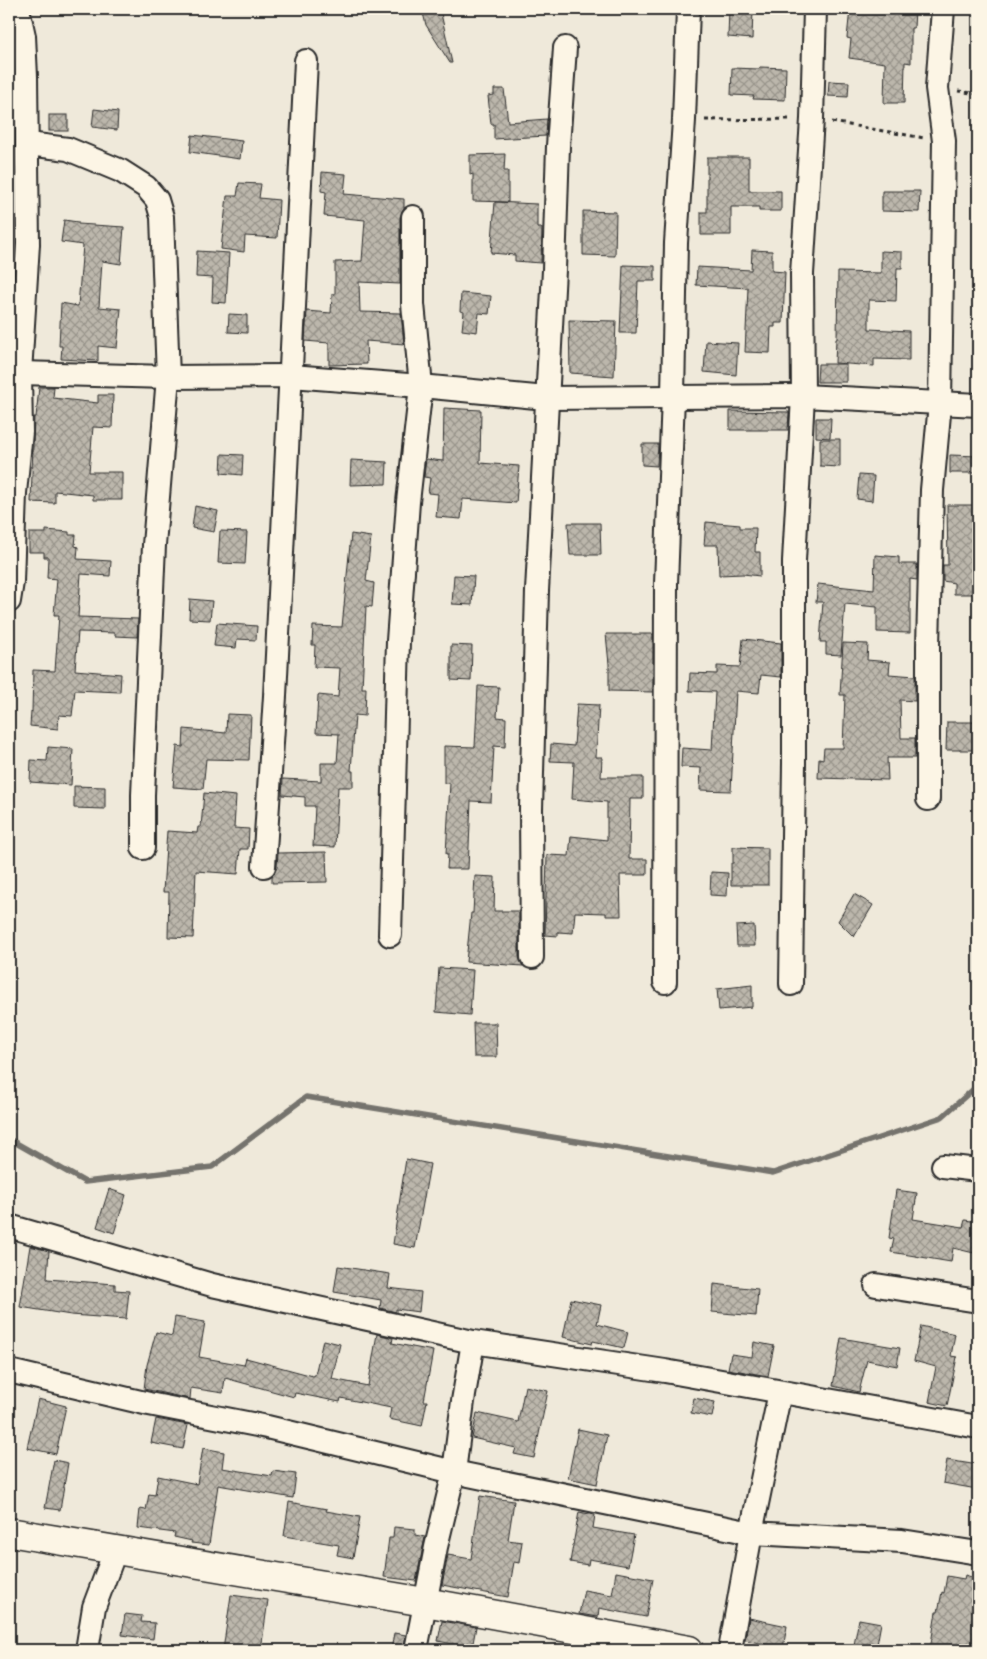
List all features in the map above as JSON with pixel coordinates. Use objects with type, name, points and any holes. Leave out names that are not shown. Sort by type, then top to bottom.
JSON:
[{"type":"street","points":[[9,601],[12,582],[12,493],[21,432],[20,373],[28,244],[28,144],[24,36],[18,9]]},
{"type":"street","points":[[665,982],[666,584],[676,243],[684,120],[688,9]]},
{"type":"street","points":[[790,984],[794,763],[794,561],[802,396],[802,274],[812,119],[815,9]]},
{"type":"street","points":[[928,799],[928,636],[932,490],[940,403],[944,141],[937,88],[942,9]]},
{"type":"street","points":[[532,957],[531,809],[537,591],[554,270],[558,146],[565,48]]},
{"type":"street","points":[[264,866],[275,705],[306,61]]},
{"type":"street","points":[[28,144],[68,149],[121,171],[146,187],[157,200],[162,217],[168,377],[154,545],[142,794],[143,848]]},
{"type":"street","points":[[390,935],[398,641],[408,502],[421,386],[413,304],[413,217]]},
{"type":"street","points":[[20,373],[168,377],[291,376],[546,398],[802,396],[978,406]]},
{"type":"street","points":[[943,1166],[978,1170]]},
{"type":"street","points":[[9,1226],[212,1285],[473,1342],[665,1371],[978,1427]]},
{"type":"street","points":[[876,1285],[978,1302]]},
{"type":"street","points":[[416,1650],[454,1472],[462,1401],[473,1342]]},
{"type":"street","points":[[9,1371],[149,1404],[267,1427],[454,1472],[751,1532],[902,1541],[978,1553]]},
{"type":"street","points":[[730,1650],[751,1532],[780,1392]]},
{"type":"street","points":[[9,1532],[425,1602],[689,1650]]},
{"type":"street","points":[[87,1650],[94,1607],[111,1562],[112,1548]]},
{"type":"building","points":[[422,9],[440,9],[452,63],[450,63],[426,25]]},
{"type":"building","points":[[729,9],[753,9],[752,39],[728,37]]},
{"type":"building","points":[[850,9],[915,9],[914,28],[911,28],[911,63],[905,62],[904,103],[884,103],[885,63],[849,58],[851,39],[847,38]]},
{"type":"building","points":[[760,67],[786,68],[785,100],[753,99],[754,96],[731,95],[732,68],[759,69]]},
{"type":"building","points":[[829,81],[849,82],[848,97],[828,96]]},
{"type":"building","points":[[494,89],[504,89],[508,122],[547,119],[546,136],[494,139],[494,124],[491,124],[488,96],[494,95]]},
{"type":"building","points":[[94,109],[118,112],[117,130],[92,127]]},
{"type":"building","points":[[49,115],[68,115],[68,131],[49,131]]},
{"type":"building","points":[[192,135],[242,141],[240,159],[190,152]]},
{"type":"building","points":[[14,148],[14,168],[9,168],[9,149]]},
{"type":"building","points":[[505,154],[504,171],[508,171],[508,202],[473,201],[473,174],[470,175],[470,155]]},
{"type":"building","points":[[707,157],[749,157],[749,191],[781,191],[781,211],[759,211],[759,207],[731,207],[731,235],[701,235],[701,212],[707,212]]},
{"type":"building","points":[[322,172],[346,174],[344,194],[404,199],[404,208],[400,217],[400,284],[359,282],[360,312],[401,313],[404,344],[366,341],[367,364],[329,365],[329,343],[305,341],[307,311],[331,313],[332,294],[335,294],[335,262],[362,261],[365,220],[324,216],[326,192],[321,191]]},
{"type":"building","points":[[239,183],[261,184],[259,198],[279,200],[277,238],[245,236],[244,252],[221,249],[227,196],[237,196]]},
{"type":"building","points":[[882,191],[920,191],[919,212],[882,211]]},
{"type":"building","points":[[495,202],[537,204],[537,228],[542,228],[541,263],[515,261],[515,255],[491,253]]},
{"type":"building","points":[[583,211],[616,212],[615,256],[583,255]]},
{"type":"building","points":[[64,220],[78,222],[78,224],[124,227],[121,264],[102,261],[99,307],[121,309],[117,348],[98,346],[98,361],[61,359],[62,346],[59,346],[61,303],[78,306],[83,245],[61,242]]},
{"type":"building","points":[[752,250],[772,251],[772,271],[785,272],[783,323],[775,323],[775,327],[771,327],[770,353],[745,352],[748,288],[696,285],[697,267],[751,270]]},
{"type":"building","points":[[197,251],[229,253],[226,303],[212,302],[213,278],[196,277]]},
{"type":"building","points":[[881,251],[902,252],[902,268],[897,268],[896,301],[869,300],[869,329],[909,331],[909,360],[874,359],[874,366],[835,363],[838,272],[881,273]]},
{"type":"building","points":[[623,265],[655,266],[655,281],[638,281],[636,333],[620,333]]},
{"type":"building","points":[[461,293],[491,296],[489,314],[479,313],[477,332],[462,330],[464,312],[460,311]]},
{"type":"building","points":[[229,314],[247,315],[247,333],[228,332]]},
{"type":"building","points":[[569,320],[616,321],[614,376],[570,373]]},
{"type":"building","points":[[706,341],[738,343],[736,375],[704,372]]},
{"type":"building","points":[[818,364],[846,364],[846,382],[817,382]]},
{"type":"building","points":[[39,387],[54,387],[53,398],[98,403],[98,395],[113,395],[112,428],[93,427],[89,472],[122,472],[122,500],[93,500],[93,495],[55,491],[55,503],[31,502],[34,417],[36,417]]},
{"type":"building","points":[[444,408],[481,410],[480,463],[519,466],[516,503],[463,499],[461,519],[436,517],[438,494],[428,493],[430,478],[424,477],[426,459],[443,461]]},
{"type":"building","points":[[730,411],[789,412],[788,430],[730,430]]},
{"type":"building","points":[[816,418],[831,418],[830,438],[816,437]]},
{"type":"building","points":[[820,439],[840,439],[840,467],[820,466]]},
{"type":"building","points":[[642,444],[658,444],[657,466],[642,465]]},
{"type":"building","points":[[222,454],[243,455],[242,475],[221,473]]},
{"type":"building","points":[[950,455],[978,456],[978,473],[950,473]]},
{"type":"building","points":[[351,460],[387,462],[386,484],[350,485]]},
{"type":"building","points":[[859,475],[874,476],[872,501],[857,499]]},
{"type":"building","points":[[947,505],[978,505],[978,553],[975,553],[977,594],[954,594],[954,583],[943,581],[943,565],[948,565]]},
{"type":"building","points":[[195,506],[218,511],[214,532],[192,528]]},
{"type":"building","points":[[706,522],[740,525],[740,528],[756,528],[755,552],[760,552],[760,576],[743,574],[719,575],[718,545],[704,545]]},
{"type":"building","points":[[568,523],[600,523],[601,555],[570,555]]},
{"type":"building","points":[[46,530],[69,532],[69,535],[76,535],[77,559],[111,561],[110,576],[81,574],[78,617],[138,619],[137,637],[115,636],[115,633],[78,632],[75,670],[121,674],[120,692],[75,690],[72,716],[59,715],[58,729],[30,726],[33,670],[55,671],[59,615],[54,615],[57,579],[47,578],[48,557],[44,557],[44,552],[29,552],[29,533],[46,533]]},
{"type":"building","points":[[220,531],[247,532],[245,564],[218,563]]},
{"type":"building","points":[[351,534],[371,537],[366,581],[374,583],[372,607],[366,606],[362,688],[366,688],[365,716],[355,715],[351,771],[353,771],[353,787],[338,787],[335,847],[313,846],[315,806],[305,806],[305,797],[282,795],[283,779],[321,781],[321,763],[337,763],[339,734],[316,733],[318,695],[338,697],[340,668],[314,667],[315,645],[312,645],[313,626],[342,627]]},
{"type":"building","points":[[875,555],[899,557],[899,564],[917,564],[917,580],[910,579],[910,633],[877,632],[877,607],[845,604],[841,655],[826,654],[826,642],[820,642],[823,602],[816,602],[818,584],[874,590]]},
{"type":"building","points":[[454,575],[474,576],[472,605],[452,604]]},
{"type":"building","points":[[190,599],[212,601],[210,620],[189,619]]},
{"type":"building","points":[[217,623],[257,626],[256,640],[237,639],[236,648],[214,646]]},
{"type":"building","points":[[606,634],[653,634],[653,692],[609,691]]},
{"type":"building","points":[[743,639],[781,643],[781,677],[761,675],[759,693],[736,691],[731,791],[700,790],[701,768],[681,767],[682,748],[712,750],[715,692],[689,691],[690,673],[717,674],[717,666],[740,667]]},
{"type":"building","points":[[843,643],[868,644],[867,660],[890,662],[889,674],[915,676],[915,701],[900,700],[901,738],[915,738],[915,758],[887,758],[888,780],[818,778],[819,758],[823,759],[824,748],[843,748],[845,695],[840,695]]},
{"type":"building","points":[[451,645],[472,646],[471,681],[451,680]]},
{"type":"building","points":[[478,686],[499,687],[497,717],[506,718],[505,747],[494,746],[491,802],[471,801],[468,869],[447,869],[448,854],[446,854],[450,783],[444,783],[444,746],[475,747]]},
{"type":"building","points":[[577,704],[599,705],[596,757],[602,757],[601,777],[643,777],[643,799],[630,799],[629,859],[647,859],[647,875],[620,875],[621,916],[606,916],[606,913],[575,912],[573,933],[558,932],[558,936],[545,935],[547,855],[569,856],[571,836],[607,840],[607,802],[572,799],[574,762],[550,761],[551,744],[574,746]]},
{"type":"building","points":[[227,714],[251,715],[249,760],[206,759],[203,789],[173,787],[177,746],[183,747],[184,729],[226,733]]},
{"type":"building","points":[[947,722],[978,722],[978,750],[946,750]]},
{"type":"building","points":[[48,747],[73,749],[71,785],[30,782],[31,760],[47,761]]},
{"type":"building","points":[[74,786],[105,787],[105,809],[74,808]]},
{"type":"building","points":[[204,793],[236,796],[234,828],[249,829],[248,849],[240,849],[238,874],[196,871],[193,938],[168,937],[169,892],[163,892],[167,831],[197,833],[198,827],[201,827]]},
{"type":"building","points":[[733,847],[768,848],[768,885],[731,885]]},
{"type":"building","points":[[326,852],[327,882],[272,883],[272,876],[277,867],[278,853]]},
{"type":"building","points":[[711,872],[728,873],[727,896],[710,895]]},
{"type":"building","points":[[475,876],[495,877],[494,911],[519,911],[519,957],[523,966],[466,962],[471,913],[473,913]]},
{"type":"building","points":[[854,894],[873,905],[854,937],[838,921]]},
{"type":"building","points":[[754,925],[755,946],[737,946],[736,926]]},
{"type":"building","points":[[439,968],[473,970],[470,1015],[436,1012]]},
{"type":"building","points":[[752,985],[752,1007],[719,1010],[717,989]]},
{"type":"building","points":[[473,1023],[496,1023],[497,1057],[474,1057]]},
{"type":"building","points":[[406,1159],[430,1164],[415,1248],[393,1244]]},
{"type":"building","points":[[109,1189],[126,1195],[114,1233],[97,1227]]},
{"type":"building","points":[[896,1190],[917,1193],[913,1219],[963,1227],[965,1220],[978,1222],[978,1254],[953,1248],[951,1262],[891,1252],[894,1239],[889,1238]]},
{"type":"building","points":[[30,1246],[49,1251],[47,1279],[115,1284],[115,1290],[129,1291],[126,1319],[71,1315],[20,1307]]},
{"type":"building","points":[[338,1266],[390,1274],[388,1288],[421,1292],[419,1312],[396,1309],[396,1312],[380,1308],[381,1300],[334,1292]]},
{"type":"building","points":[[714,1284],[758,1289],[756,1316],[712,1312]]},
{"type":"building","points":[[571,1299],[601,1305],[597,1324],[628,1332],[624,1348],[593,1341],[592,1344],[563,1337]]},
{"type":"building","points":[[175,1317],[205,1322],[199,1357],[244,1365],[246,1358],[313,1376],[315,1375],[323,1340],[340,1344],[332,1379],[368,1386],[377,1334],[393,1338],[392,1343],[433,1351],[424,1401],[427,1401],[422,1426],[389,1419],[391,1408],[341,1398],[340,1402],[295,1393],[294,1397],[225,1378],[223,1393],[191,1388],[190,1399],[144,1389],[147,1365],[156,1332],[172,1336]]},
{"type":"building","points":[[921,1326],[955,1334],[951,1356],[957,1357],[947,1406],[929,1402],[936,1367],[914,1361]]},
{"type":"building","points":[[841,1338],[900,1348],[897,1366],[867,1360],[859,1392],[833,1386]]},
{"type":"building","points":[[754,1342],[774,1346],[768,1376],[728,1369],[731,1354],[752,1357]]},
{"type":"building","points":[[525,1386],[548,1391],[534,1458],[514,1454],[516,1448],[472,1438],[477,1413],[518,1422]]},
{"type":"building","points":[[694,1398],[715,1402],[712,1417],[691,1413]]},
{"type":"building","points":[[38,1399],[66,1406],[56,1454],[27,1448]]},
{"type":"building","points":[[156,1419],[188,1425],[183,1449],[151,1443]]},
{"type":"building","points":[[578,1429],[607,1435],[597,1484],[568,1478]]},
{"type":"building","points":[[203,1448],[224,1452],[222,1468],[272,1476],[273,1471],[296,1474],[293,1498],[218,1485],[209,1545],[191,1543],[192,1541],[174,1537],[175,1533],[138,1528],[140,1509],[146,1510],[149,1494],[155,1495],[158,1476],[197,1484]]},
{"type":"building","points":[[54,1460],[68,1463],[60,1510],[45,1508]]},
{"type":"building","points":[[947,1460],[978,1465],[977,1489],[943,1483]]},
{"type":"building","points":[[480,1496],[514,1501],[508,1540],[522,1542],[519,1563],[514,1562],[508,1597],[442,1585],[448,1555],[471,1559]]},
{"type":"building","points":[[289,1502],[360,1517],[353,1558],[337,1555],[339,1545],[284,1536]]},
{"type":"building","points":[[579,1512],[595,1515],[593,1528],[634,1535],[628,1566],[589,1559],[588,1565],[570,1562]]},
{"type":"building","points":[[394,1527],[415,1529],[415,1535],[425,1537],[416,1581],[384,1577],[389,1538],[393,1538]]},
{"type":"building","points":[[616,1572],[653,1579],[646,1617],[599,1608],[598,1617],[579,1614],[584,1590],[612,1595]]},
{"type":"building","points":[[965,1575],[978,1579],[978,1650],[930,1650],[936,1612],[938,1612],[942,1592],[944,1593],[947,1576],[964,1579]]},
{"type":"building","points":[[231,1595],[268,1600],[261,1650],[223,1650]]},
{"type":"building","points":[[125,1614],[142,1616],[141,1622],[155,1623],[153,1639],[122,1635]]},
{"type":"building","points":[[749,1618],[787,1626],[783,1648],[745,1640]]},
{"type":"building","points":[[859,1619],[881,1623],[876,1650],[853,1650]]},
{"type":"building","points":[[442,1621],[476,1627],[472,1648],[438,1641]]},
{"type":"building","points":[[394,1633],[406,1635],[403,1650],[391,1650]]},
{"type":"waterway","points":[[9,1139],[85,1182],[212,1167],[306,1097],[773,1173],[942,1117],[978,1085]]}]
